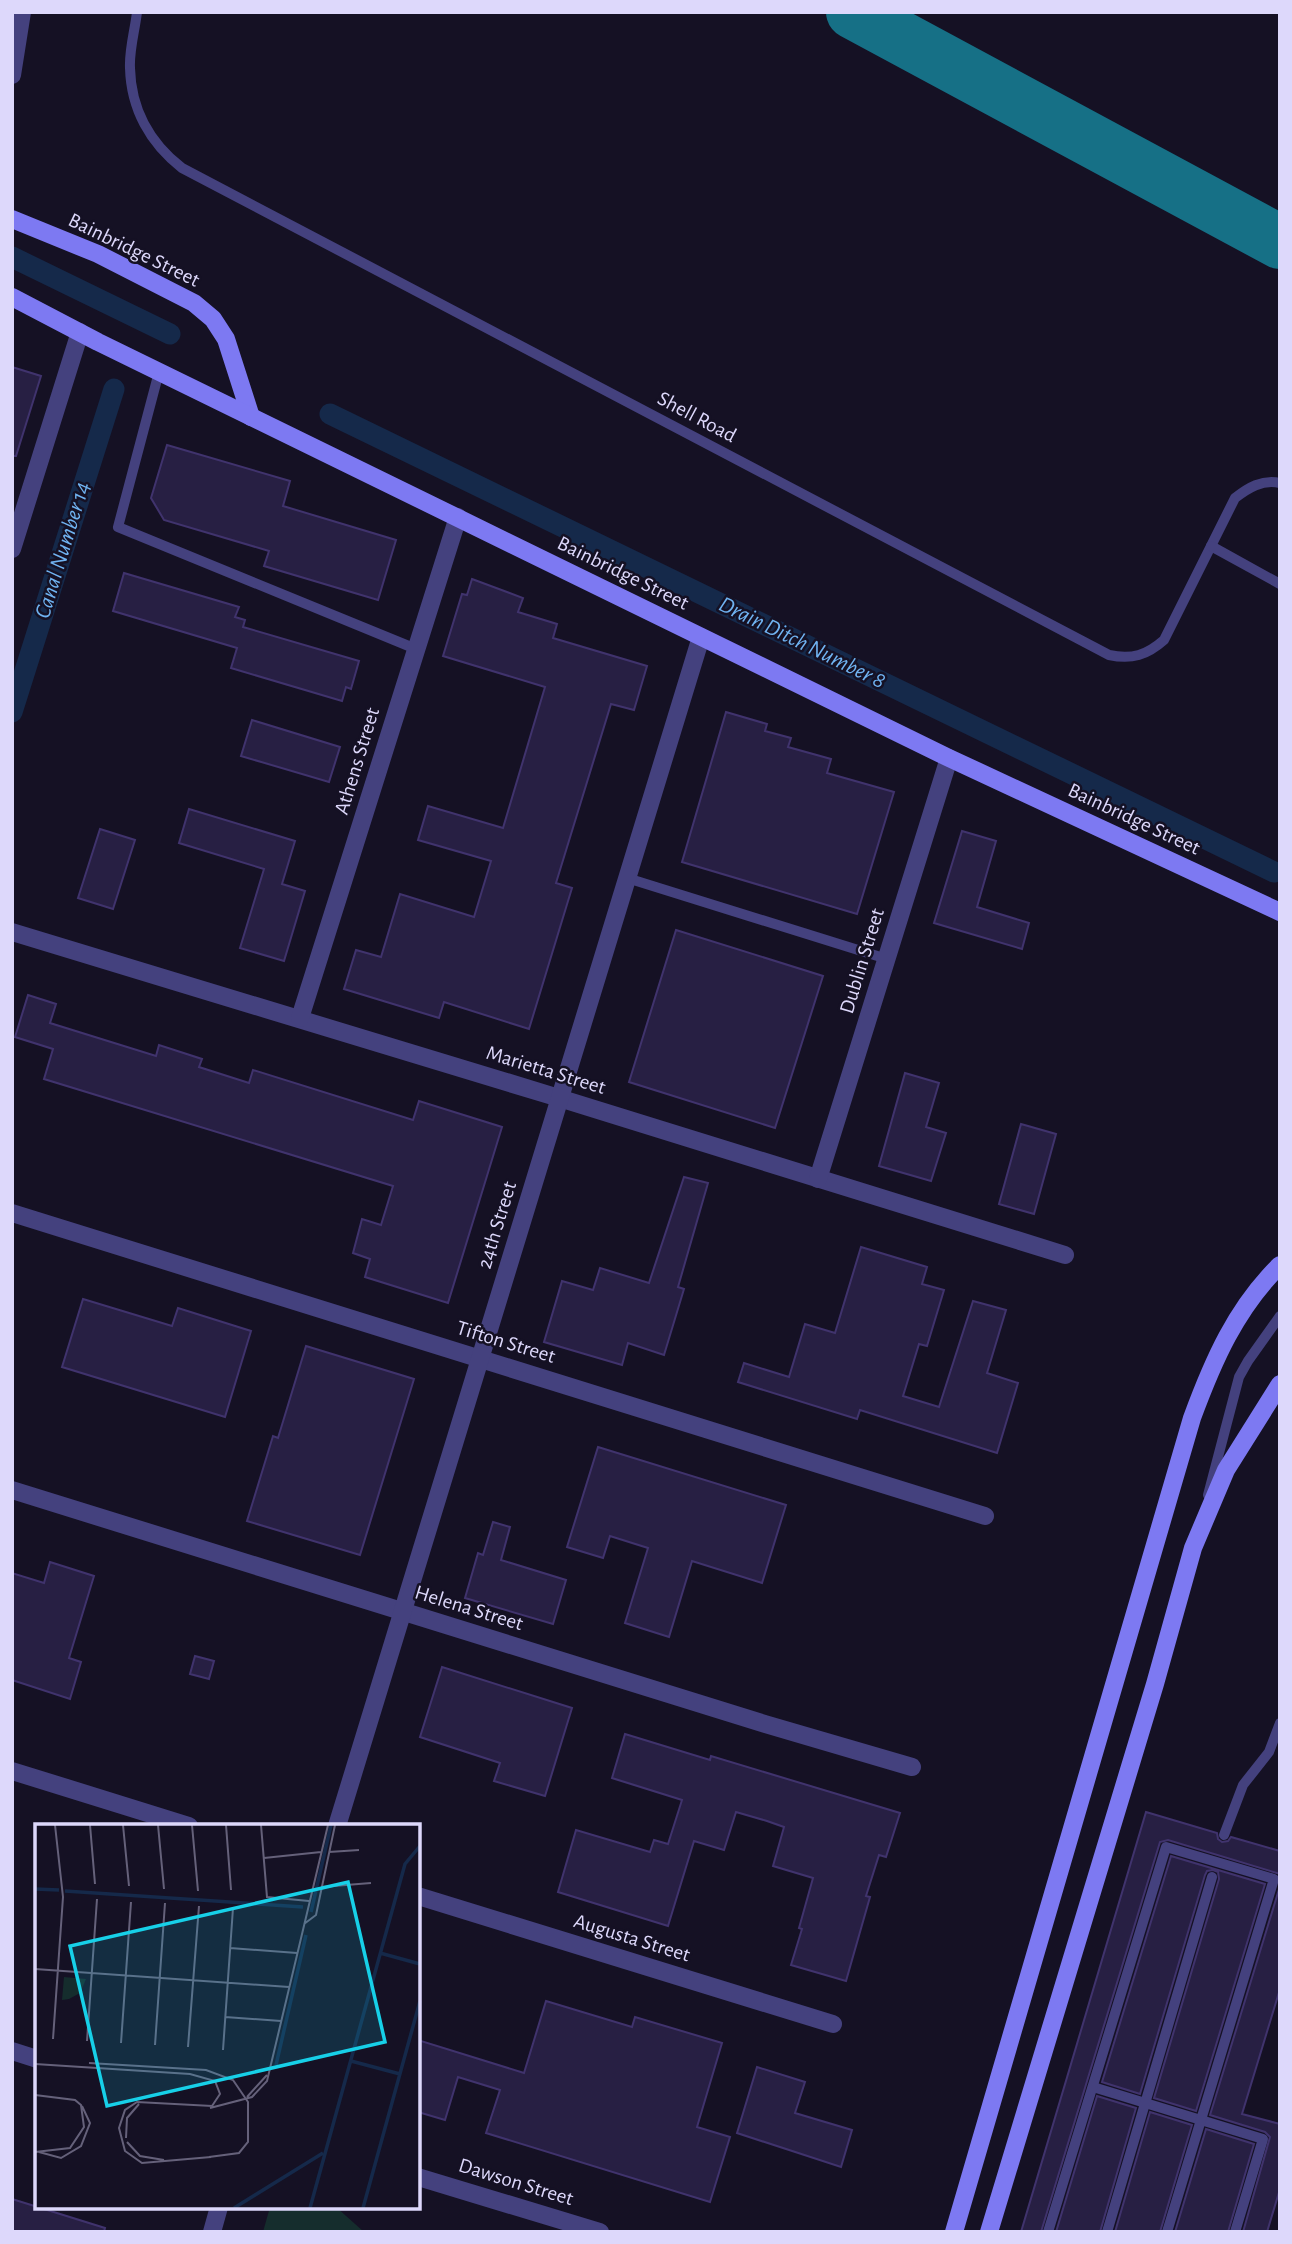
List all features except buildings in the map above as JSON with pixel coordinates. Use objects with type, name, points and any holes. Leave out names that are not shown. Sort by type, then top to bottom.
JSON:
[{"type":"main road","name":"Bainbridge Street","points":[[12,219],[98,254],[194,303],[213,319],[226,339],[251,417]]},
{"type":"main road","name":"Bainbridge Street","points":[[12,297],[159,372],[949,758],[1280,912]]},
{"type":"main road","points":[[954,2232],[1192,1418],[1219,1349],[1231,1327],[1280,1265]]},
{"type":"main road","points":[[989,2232],[1199,1530],[1226,1470],[1280,1384]]},
{"type":"street","points":[[12,75],[22,12]]},
{"type":"street","points":[[12,549],[80,332]]},
{"type":"street","name":"Athens Street","points":[[300,1018],[458,517]]},
{"type":"street","name":"24th Street","points":[[338,1824],[701,637]]},
{"type":"street","name":"Dublin Street","points":[[818,1179],[949,758]]},
{"type":"street","name":"Marietta Street","points":[[12,932],[300,1018],[1065,1255]]},
{"type":"street","name":"Tifton Street","points":[[12,1213],[985,1516]]},
{"type":"street","name":"Helena Street","points":[[12,1490],[765,1724],[912,1767]]},
{"type":"street","points":[[12,1772],[182,1824]]},
{"type":"street","name":"Augusta Street","points":[[420,1897],[833,2024]]},
{"type":"street","points":[[12,2051],[35,2058]]},
{"type":"street","name":"Dawson Street","points":[[420,2177],[600,2232]]},
{"type":"street","points":[[212,2232],[218,2209]]},
{"type":"lane","name":"Shell Road","points":[[137,12],[130,68],[137,110],[163,153],[182,167],[1109,655],[1134,657],[1151,651],[1164,640],[1234,498],[1251,485],[1272,481],[1280,483]]},
{"type":"lane","points":[[159,372],[118,527],[416,649]]},
{"type":"lane","points":[[1211,546],[1280,584]]},
{"type":"lane","points":[[627,878],[887,959]]},
{"type":"lane","points":[[1199,1530],[1239,1377],[1280,1316]]},
{"type":"lane","points":[[1255,1421],[1280,1401]]},
{"type":"lane","points":[[1224,1835],[1243,1785],[1269,1752],[1280,1723]]},
{"type":"lane","points":[[1048,2232],[1167,1847],[1274,1879],[1167,2232]]},
{"type":"lane","points":[[1107,2232],[1212,1877]]},
{"type":"lane","points":[[1093,2087],[1263,2138],[1235,2232]]},
{"type":"green space","points":[[269,2209],[338,2209],[364,2232],[263,2232]]},
{"type":"waterway","name":"Drain Ditch Number 8","points":[[12,257],[170,334]]},
{"type":"waterway","name":"Canal Number 14","points":[[12,712],[114,389]]},
{"type":"waterway","name":"Drain Ditch Number 8","points":[[330,414],[1274,872]]},
{"type":"taxiway","points":[[853,12],[1280,242]]}]
